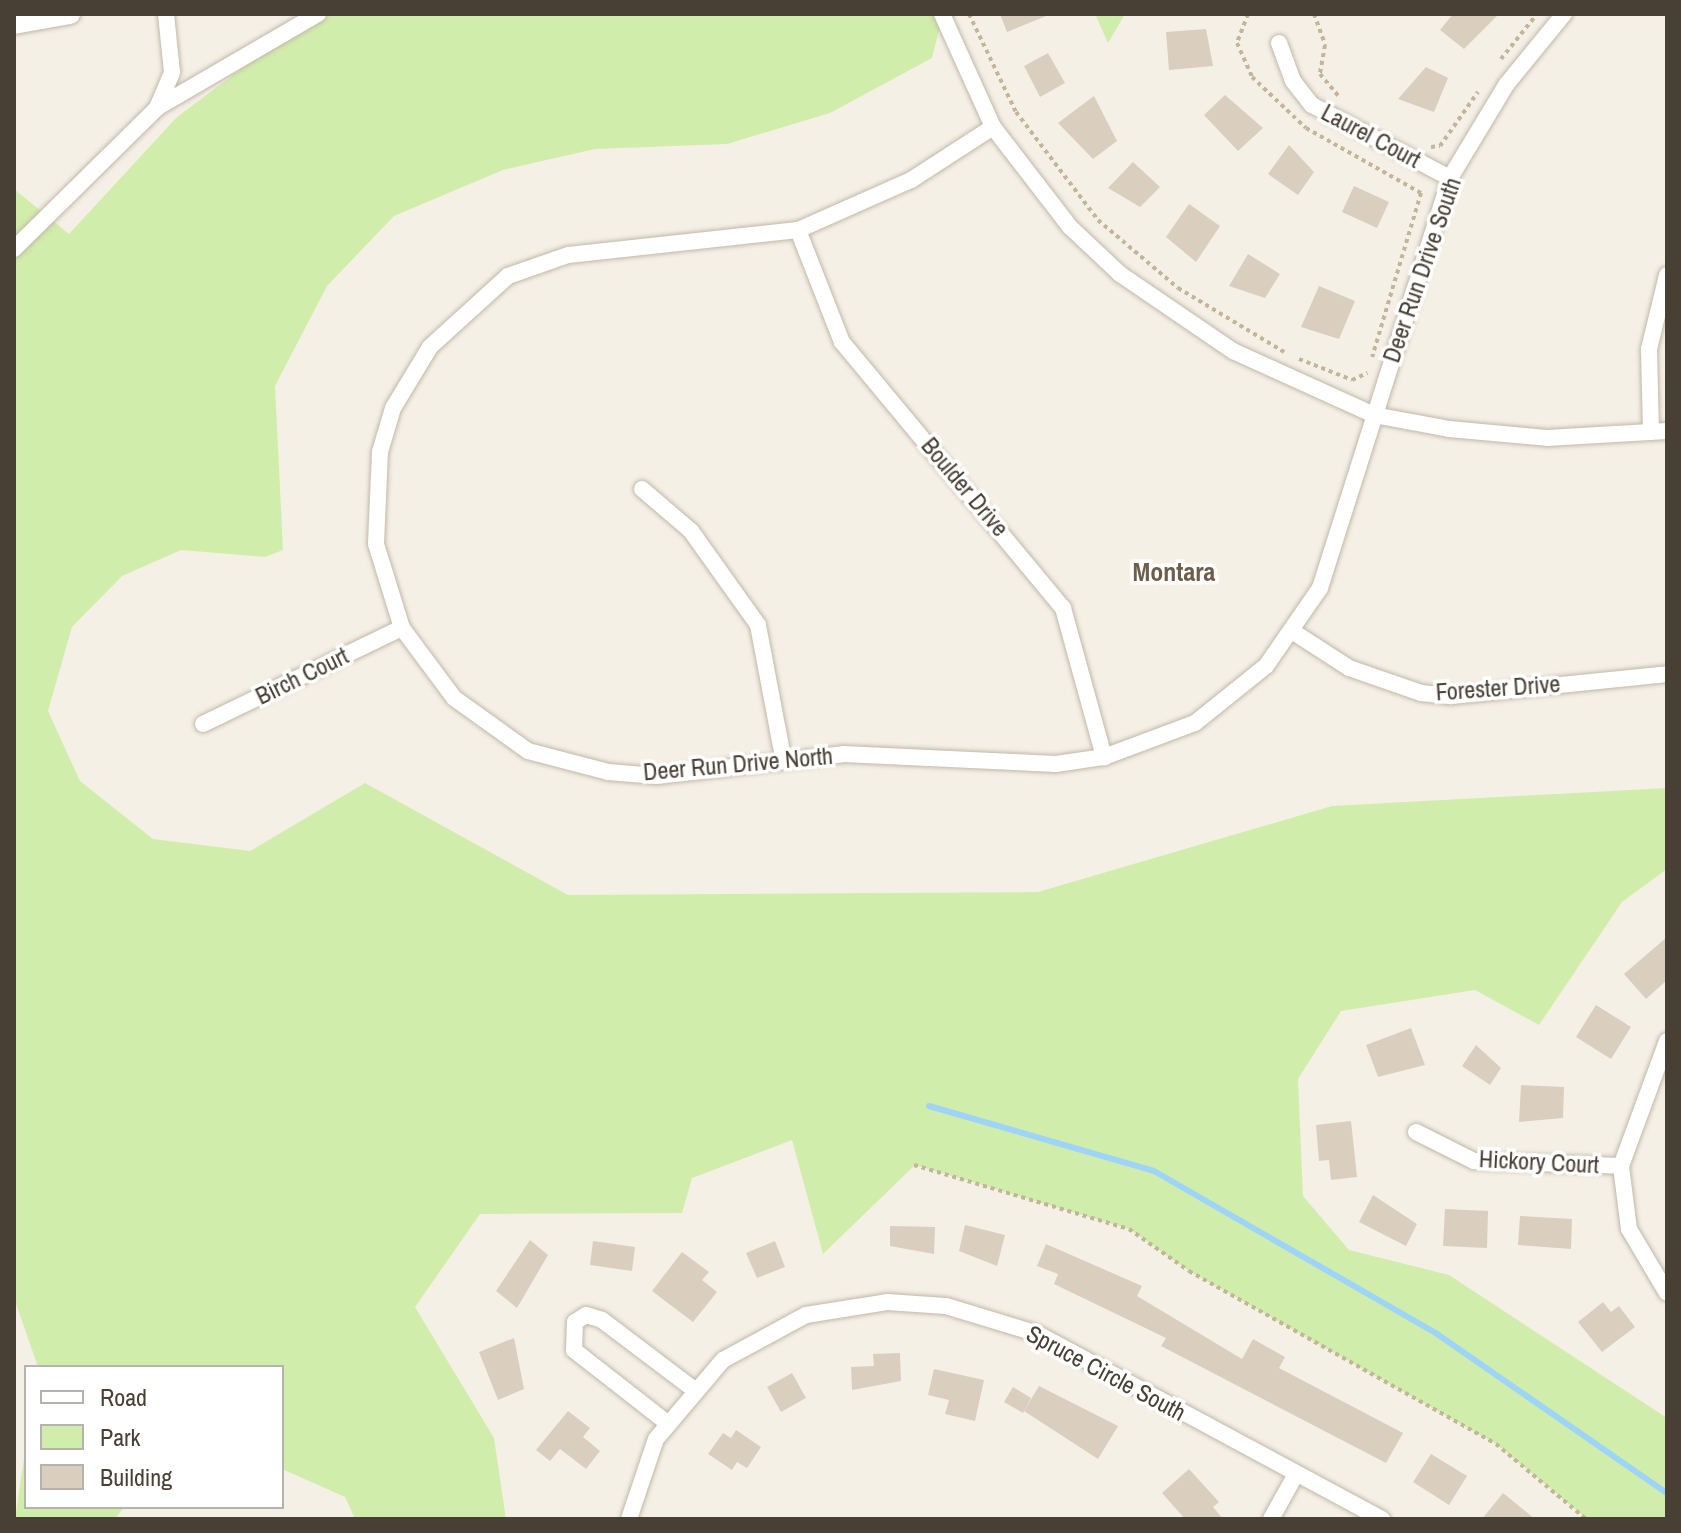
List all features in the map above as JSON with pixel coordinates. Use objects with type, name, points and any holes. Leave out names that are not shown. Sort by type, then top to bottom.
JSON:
[{"type":"street","points":[[14,24],[70,14]]},
{"type":"street","points":[[157,108],[172,72],[166,14]]},
{"type":"street","points":[[14,249],[157,108],[318,14]]},
{"type":"street","points":[[942,14],[993,127],[1070,227],[1143,291],[1233,351],[1374,415],[1505,437],[1659,431],[1649,349],[1667,275]]},
{"type":"street","name":"Deer Run Drive South","points":[[1374,415],[1450,178],[1506,85],[1564,14]]},
{"type":"street","name":"Laurel Court","points":[[1279,43],[1293,81],[1312,105],[1450,178]]},
{"type":"street","name":"Deer Run Drive North","points":[[993,127],[911,180],[798,230],[568,255],[508,276],[478,297],[412,373],[380,452],[376,544],[402,628],[454,698],[528,751],[608,772],[657,776],[783,757],[1022,764],[1104,757],[1195,723],[1295,633],[1338,541],[1374,415]]},
{"type":"street","name":"Boulder Drive","points":[[798,230],[842,342],[1063,608],[1104,757]]},
{"type":"street","points":[[642,489],[691,531],[758,625],[783,757]]},
{"type":"street","name":"Birch Court","points":[[203,724],[402,628]]},
{"type":"street","name":"Forester Drive","points":[[1295,633],[1349,668],[1421,693],[1452,696],[1667,674]]},
{"type":"street","points":[[1667,1041],[1621,1166],[1629,1229],[1667,1293]]},
{"type":"street","name":"Hickory Court","points":[[1416,1132],[1474,1161],[1621,1166]]},
{"type":"street","name":"Spruce Circle South","points":[[629,1519],[666,1422],[692,1388],[745,1343],[806,1315],[860,1303],[946,1306],[1050,1340],[1382,1519]]},
{"type":"street","points":[[666,1422],[574,1350],[575,1322],[586,1315],[602,1320],[692,1388]]},
{"type":"street","points":[[1271,1519],[1296,1474]]},
{"type":"path","points":[[969,14],[1034,140],[1115,237],[1226,320],[1287,354],[1362,380],[1421,193],[1306,128],[1252,77],[1237,43],[1248,14]]},
{"type":"path","points":[[1314,14],[1325,45],[1320,74],[1346,102]]},
{"type":"path","points":[[1496,66],[1537,14]]},
{"type":"path","points":[[1423,143],[1440,146],[1481,88]]},
{"type":"path","points":[[914,1165],[1129,1229],[1189,1271],[1496,1444],[1586,1519]]},
{"type":"green space","points":[[327,14],[939,14],[941,22],[932,58],[830,113],[727,144],[595,149],[503,170],[394,216],[327,286],[275,386],[283,550],[265,557],[181,550],[122,576],[72,627],[48,711],[80,781],[153,839],[250,851],[365,783],[568,895],[1038,892],[1332,806],[1667,788],[1667,869],[1622,902],[1539,1025],[1475,990],[1341,1011],[1298,1079],[1303,1196],[1349,1250],[1449,1275],[1667,1418],[1667,1519],[1587,1519],[1496,1444],[1189,1271],[1129,1229],[915,1165],[823,1254],[792,1140],[692,1178],[682,1213],[480,1214],[415,1307],[494,1438],[506,1519],[355,1519],[345,1497],[284,1470],[284,1365],[37,1365],[14,1298],[14,189],[69,234],[177,117],[307,20]]},
{"type":"green space","points":[[1095,14],[1125,14],[1108,43]]},
{"type":"green space","points":[[24,1458],[24,1509],[122,1509],[115,1519],[15,1519]]},
{"type":"building","points":[[1000,14],[1051,14],[1007,32]]},
{"type":"building","points":[[1453,14],[1499,14],[1464,49],[1440,30]]},
{"type":"building","points":[[1206,29],[1213,66],[1169,70],[1166,32]]},
{"type":"building","points":[[1048,53],[1065,83],[1040,97],[1024,66]]},
{"type":"building","points":[[1426,67],[1448,78],[1434,112],[1398,99]]},
{"type":"building","points":[[1225,95],[1263,128],[1238,151],[1204,115]]},
{"type":"building","points":[[1094,96],[1117,141],[1093,159],[1058,123]]},
{"type":"building","points":[[1289,145],[1314,172],[1298,195],[1268,174]]},
{"type":"building","points":[[1133,162],[1160,187],[1140,207],[1108,188]]},
{"type":"building","points":[[1354,186],[1389,202],[1377,228],[1342,212]]},
{"type":"building","points":[[1189,204],[1220,226],[1196,262],[1166,237]]},
{"type":"building","points":[[1248,254],[1280,274],[1265,298],[1229,286]]},
{"type":"building","points":[[1319,286],[1355,301],[1339,339],[1301,327]]},
{"type":"building","points":[[1667,937],[1667,980],[1646,999],[1624,974]]},
{"type":"building","points":[[1596,1005],[1631,1027],[1611,1059],[1576,1037]]},
{"type":"building","points":[[1411,1028],[1425,1065],[1378,1077],[1366,1045]]},
{"type":"building","points":[[1476,1045],[1501,1068],[1490,1085],[1462,1066]]},
{"type":"building","points":[[1521,1085],[1564,1087],[1563,1118],[1519,1122]]},
{"type":"building","points":[[1351,1121],[1357,1177],[1331,1180],[1329,1160],[1319,1161],[1316,1125]]},
{"type":"building","points":[[1373,1195],[1417,1224],[1406,1246],[1359,1222]]},
{"type":"building","points":[[1445,1209],[1488,1211],[1487,1248],[1443,1246]]},
{"type":"building","points":[[1520,1216],[1572,1219],[1571,1249],[1518,1245]]},
{"type":"building","points":[[965,1225],[1005,1235],[997,1266],[959,1251]]},
{"type":"building","points":[[890,1226],[935,1227],[934,1254],[890,1246]]},
{"type":"building","points":[[530,1240],[548,1255],[517,1308],[496,1291]]},
{"type":"building","points":[[593,1241],[635,1247],[632,1271],[590,1265]]},
{"type":"building","points":[[775,1241],[785,1267],[757,1278],[746,1253]]},
{"type":"building","points":[[1046,1244],[1142,1286],[1137,1296],[1242,1359],[1253,1339],[1285,1357],[1279,1368],[1403,1433],[1386,1463],[1161,1346],[1166,1338],[1054,1284],[1058,1274],[1037,1266]]},
{"type":"building","points":[[682,1252],[709,1272],[702,1280],[717,1292],[693,1322],[652,1291]]},
{"type":"building","points":[[1603,1302],[1611,1312],[1619,1306],[1635,1327],[1602,1352],[1578,1322]]},
{"type":"building","points":[[514,1338],[524,1389],[498,1400],[479,1352]]},
{"type":"building","points":[[900,1353],[901,1381],[852,1390],[851,1367],[874,1366],[873,1354]]},
{"type":"building","points":[[934,1369],[984,1380],[975,1421],[945,1414],[949,1400],[928,1395]]},
{"type":"building","points":[[792,1373],[806,1398],[781,1412],[767,1387]]},
{"type":"building","points":[[1039,1386],[1118,1426],[1098,1459],[1024,1411]]},
{"type":"building","points":[[1013,1387],[1031,1398],[1023,1413],[1004,1402]]},
{"type":"building","points":[[568,1411],[590,1428],[583,1437],[600,1451],[586,1469],[560,1449],[550,1461],[536,1450]]},
{"type":"building","points":[[736,1430],[761,1447],[747,1468],[737,1462],[732,1470],[708,1454],[723,1433],[731,1438]]},
{"type":"building","points":[[1431,1454],[1467,1476],[1449,1505],[1413,1482]]},
{"type":"building","points":[[1189,1469],[1219,1502],[1213,1507],[1223,1519],[1185,1519],[1162,1493]]},
{"type":"building","points":[[1503,1493],[1535,1519],[1482,1519]]},
{"type":"waterway","points":[[929,1106],[1154,1171],[1437,1334],[1667,1493]]},
{"type":"district","name":"Montara","points":[[1174,572]]}]
